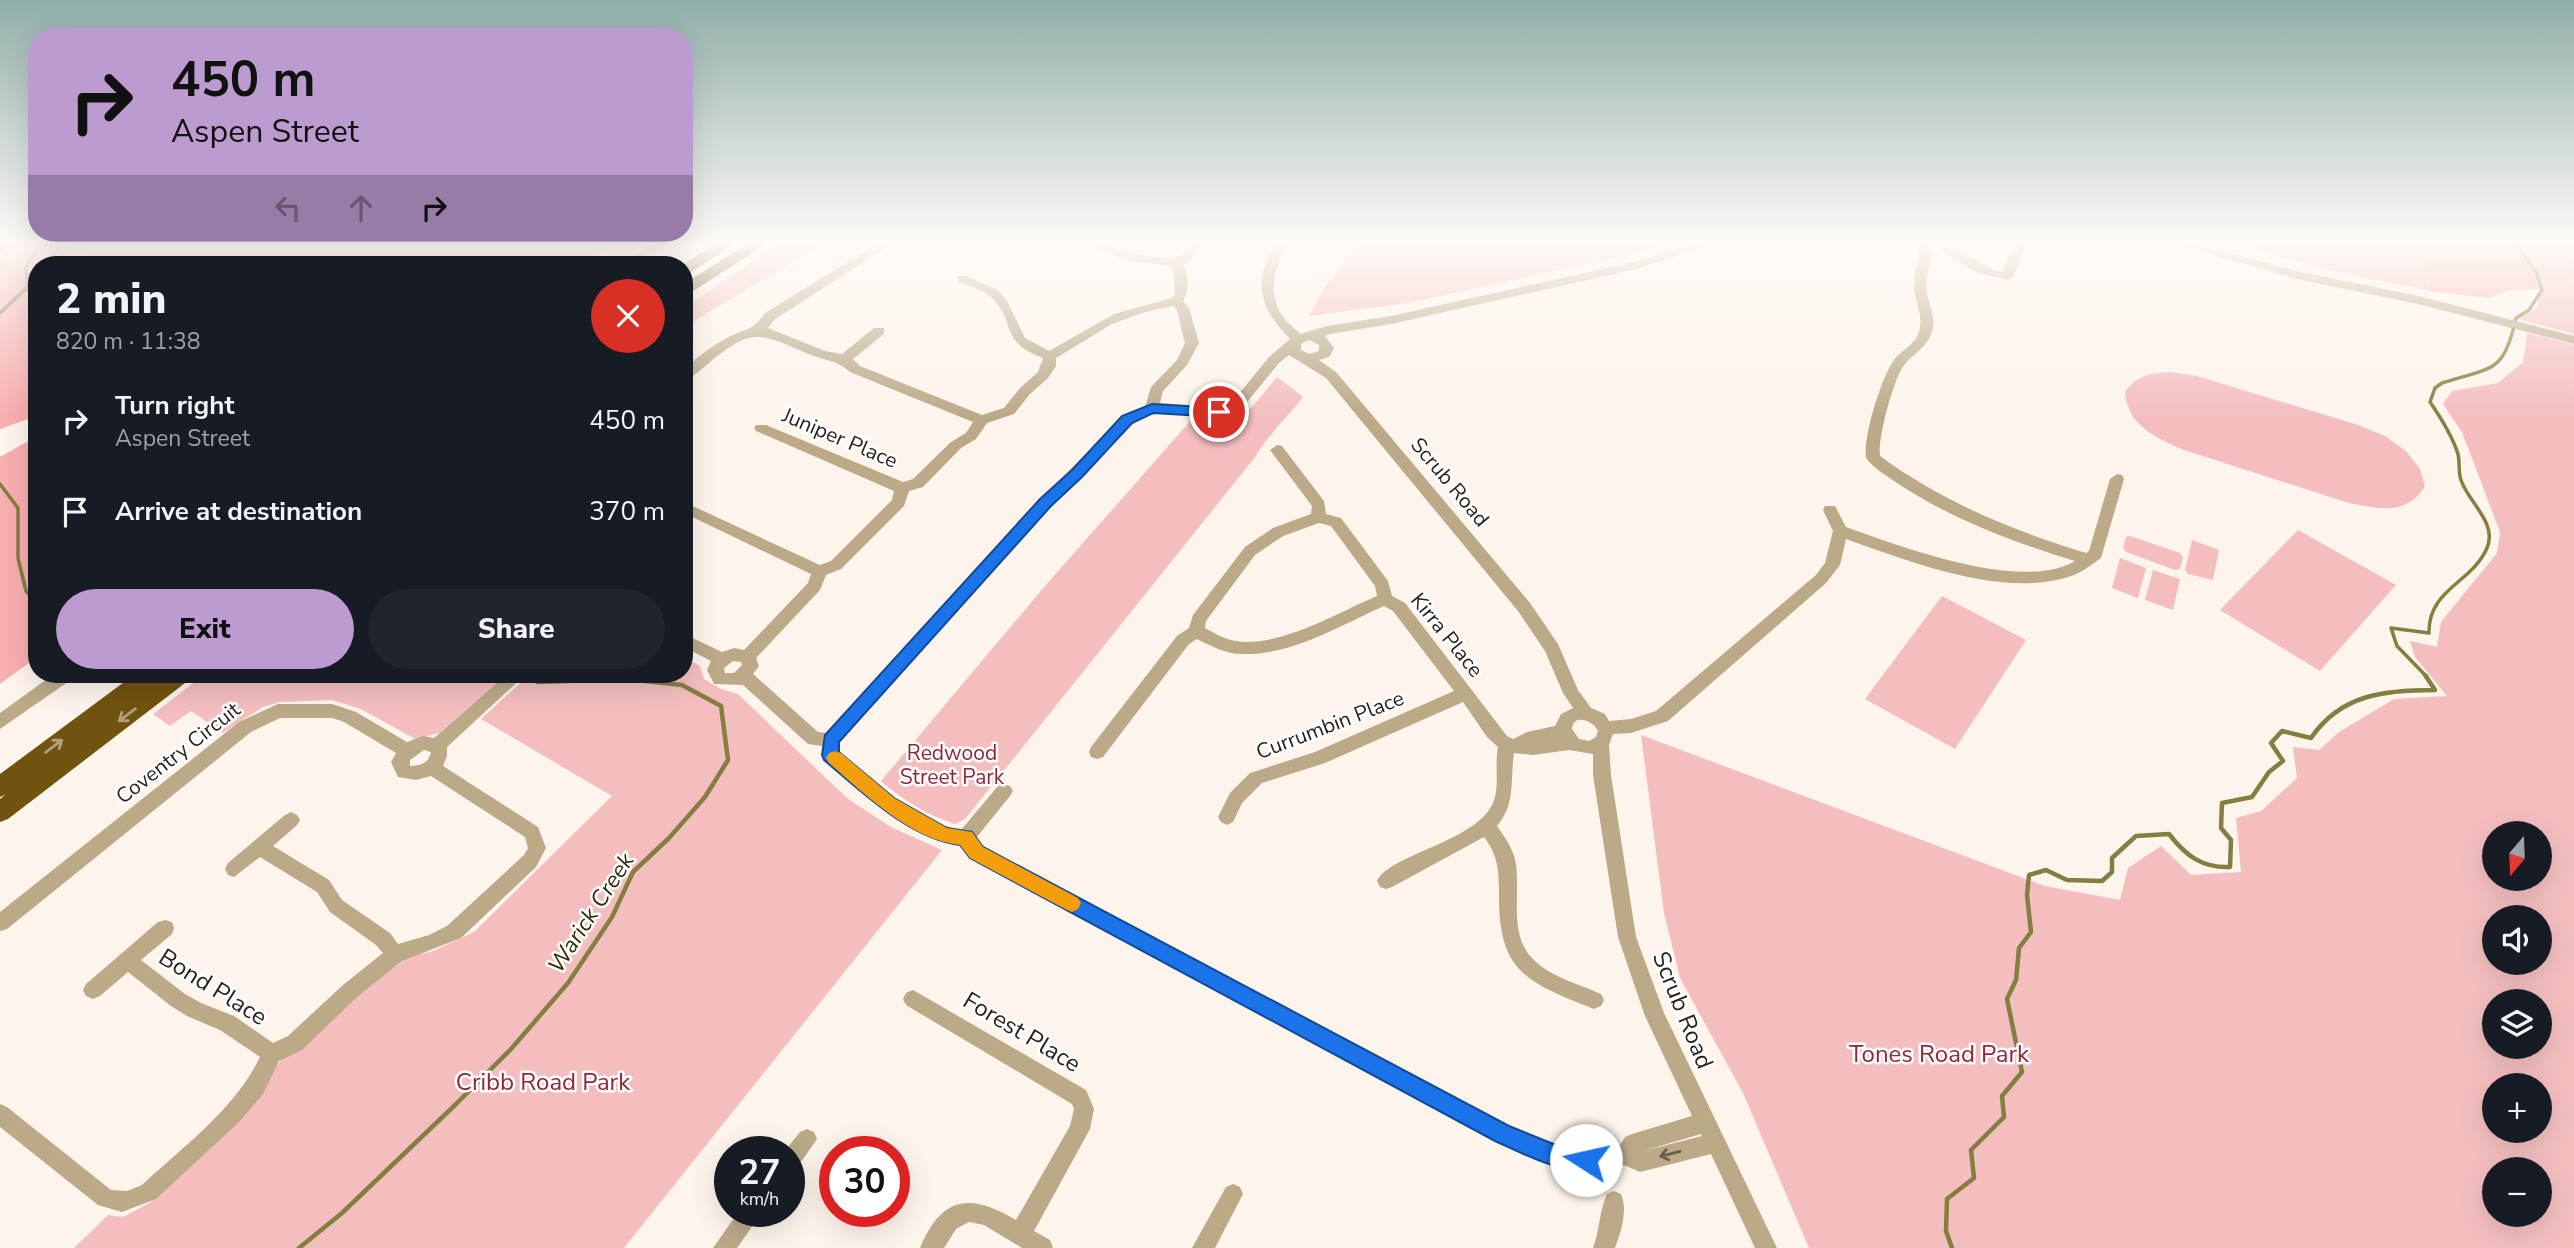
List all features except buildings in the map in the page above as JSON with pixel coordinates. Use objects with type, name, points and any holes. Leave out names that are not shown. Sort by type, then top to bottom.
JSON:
[{"type":"highway","points":[[0,788],[138,683]]},
{"type":"highway","points":[[0,812],[169,683]]},
{"type":"street","points":[[759,331],[770,316],[795,300]]},
{"type":"street","points":[[1001,300],[1014,333],[1023,345],[1050,356]]},
{"type":"street","name":"Scrub Road","points":[[1269,300],[1275,316],[1299,350],[1331,375],[1524,607],[1552,648],[1602,775],[1627,937],[1655,1016],[1766,1248]]},
{"type":"street","points":[[1475,300],[1327,330],[1312,336],[1299,350],[1265,374],[1233,410],[1219,412],[1152,408],[1127,419],[1077,473],[1045,502],[831,740],[831,755],[888,804],[944,835],[965,838],[977,853],[1503,1134],[1561,1157],[1586,1160],[1626,1154],[1640,1162],[1715,1143]]},
{"type":"street","points":[[1924,300],[1927,314],[1926,331],[1921,342],[1900,361],[1891,375],[1880,418],[1873,433],[1873,458],[1917,491],[1969,517],[2023,539],[2087,559]]},
{"type":"street","points":[[2413,300],[2574,340]]},
{"type":"street","points":[[1050,356],[1132,312],[1176,302],[1183,308],[1192,343],[1182,362],[1156,390],[1152,408]]},
{"type":"street","points":[[1299,350],[1325,350],[1347,328]]},
{"type":"street","points":[[693,369],[730,341],[744,334],[759,331],[772,333],[822,355],[845,359],[855,369],[982,420]]},
{"type":"street","points":[[845,359],[879,331]]},
{"type":"street","points":[[1312,336],[1321,339],[1325,350]]},
{"type":"street","name":"Scrub Road","points":[[1325,350],[1331,375]]},
{"type":"street","points":[[693,512],[820,571],[836,565],[899,502],[902,488],[918,483],[956,445],[971,436],[982,420],[1009,411],[1024,391],[1043,375],[1049,366],[1050,356]]},
{"type":"street","name":"Juniper Place","points":[[761,428],[902,488]]},
{"type":"street","points":[[1097,752],[1183,640],[1196,631],[1199,619],[1250,551],[1278,532],[1318,517],[1319,505],[1277,450]]},
{"type":"street","points":[[1840,531],[1927,561],[2006,575],[2048,575],[2069,571],[2096,554],[2118,480]]},
{"type":"street","points":[[1386,881],[1403,869],[1487,827],[1497,814],[1503,799],[1503,762],[1511,746],[1534,750],[1583,732],[1646,722],[1662,716],[1676,705],[1821,579],[1832,565],[1840,531],[1830,510]]},
{"type":"street","name":"Kirra Place","points":[[1318,517],[1336,523],[1383,585],[1385,599],[1399,607],[1486,720],[1492,735],[1511,746]]},
{"type":"street","points":[[747,657],[816,586],[820,571]]},
{"type":"street","points":[[1196,631],[1225,645],[1243,649],[1259,648],[1279,643],[1385,599]]},
{"type":"street","points":[[693,644],[721,660]]},
{"type":"street","points":[[734,654],[747,657],[751,666],[744,676],[731,681],[720,679],[715,670],[721,660],[734,654]]},
{"type":"street","points":[[744,676],[814,739],[831,740]]},
{"type":"street","points":[[0,722],[54,683]]},
{"type":"street","points":[[437,746],[508,683]]},
{"type":"street","name":"Currumbin Place","points":[[1227,817],[1236,798],[1256,778],[1319,758],[1466,693]]},
{"type":"street","name":"Coventry Circuit","points":[[0,923],[245,727],[264,716],[278,711],[332,711],[350,717],[407,751]]},
{"type":"street","points":[[423,743],[437,746],[440,756],[431,767],[417,774],[404,772],[400,762],[407,751],[423,743]]},
{"type":"street","points":[[0,1114],[105,1198],[118,1203],[132,1201],[149,1192],[232,1115],[257,1087],[272,1054],[295,1042],[350,990],[395,955],[454,932],[530,861],[537,848],[533,832],[431,767]]},
{"type":"street","points":[[965,838],[1004,791]]},
{"type":"street","points":[[234,869],[291,820]]},
{"type":"street","points":[[1487,827],[1499,842],[1506,857],[1510,934],[1515,950],[1525,964],[1541,975],[1594,1000]]},
{"type":"street","points":[[259,847],[323,886],[336,906],[383,939],[395,955]]},
{"type":"street","name":"Bond Place","points":[[93,990],[166,928]]},
{"type":"street","name":"Bond Place","points":[[128,961],[178,1000],[194,1010],[227,1023],[272,1054]]},
{"type":"street","name":"Forest Place","points":[[913,999],[1079,1097],[1084,1109],[1080,1129],[1020,1234]]},
{"type":"street","points":[[1626,1154],[1632,1144],[1706,1122]]},
{"type":"street","points":[[1203,1248],[1233,1194]]},
{"type":"street","points":[[1604,1248],[1611,1229],[1614,1201]]},
{"type":"street","points":[[931,1248],[949,1222],[967,1211],[988,1215],[1042,1248]]},
{"type":"street","points":[[724,1248],[740,1227]]},
{"type":"green space","points":[[695,300],[729,300],[693,322],[693,302]]},
{"type":"green space","points":[[1317,300],[1421,300],[1408,303],[1309,316]]},
{"type":"green space","points":[[2538,300],[2574,300],[2574,334],[2518,319],[2539,306]]},
{"type":"green space","name":"Tones Road Park","points":[[2527,333],[2574,345],[2574,1248],[1809,1248],[1743,1093],[1680,978],[1664,913],[1641,735],[2045,886],[2120,900],[2128,868],[2161,846],[2191,875],[2241,872],[2236,818],[2261,811],[2297,778],[2293,747],[2319,750],[2339,732],[2394,699],[2447,696],[2415,657],[2410,641],[2437,647],[2441,622],[2497,553],[2500,532],[2462,432],[2443,404],[2452,391],[2498,383],[2523,362]]},
{"type":"green space","points":[[2171,372],[2197,376],[2358,425],[2385,436],[2406,451],[2420,469],[2425,486],[2418,496],[2401,506],[2371,507],[2349,503],[2181,449],[2152,434],[2137,421],[2131,413],[2125,392],[2134,382],[2145,376]]},
{"type":"green space","name":"Redwood Street Park","points":[[1277,377],[1303,397],[965,819],[955,824],[925,812],[881,781],[1045,586],[1193,418],[1234,418],[1250,409]]},
{"type":"green space","points":[[2298,530],[2396,585],[2320,671],[2220,610]]},
{"type":"green space","points":[[2126,537],[2180,553],[2183,557],[2180,569],[2175,570],[2126,552],[2123,548]]},
{"type":"green space","points":[[2192,540],[2219,550],[2213,580],[2188,574],[2185,570]]},
{"type":"green space","points":[[2120,558],[2146,568],[2138,598],[2112,588]]},
{"type":"green space","points":[[2153,570],[2180,579],[2173,610],[2145,600]]},
{"type":"green space","points":[[1942,596],[2026,640],[1955,749],[1865,699]]},
{"type":"green space","name":"Cribb Road Park","points":[[693,662],[700,666],[704,679],[721,689],[738,694],[848,799],[891,827],[942,850],[624,1248],[74,1248],[108,1215],[123,1217],[151,1202],[202,1154],[283,1058],[357,995],[411,955],[431,952],[474,932],[612,796],[481,719],[520,683],[693,683]]},
{"type":"green space","points":[[193,683],[497,683],[439,733],[415,739],[361,709],[332,700],[280,702],[263,707],[223,733],[191,711],[170,726],[153,714]]},
{"type":"shaded area","points":[[0,300],[28,300],[28,419],[0,429]]},
{"type":"shaded area","points":[[28,441],[28,664],[0,684],[0,457]]},
{"type":"waterway","name":"Warick Creek","points":[[0,313],[13,300]]},
{"type":"waterway","points":[[2427,677],[2397,646],[2391,628],[2429,633],[2436,606],[2480,560],[2489,539],[2485,521],[2461,480],[2458,454],[2453,440],[2430,402],[2435,388],[2442,383],[2493,366],[2506,350],[2516,318],[2529,310],[2535,300]]},
{"type":"waterway","name":"Warick Creek","points":[[0,484],[18,508],[18,558],[28,593]]},
{"type":"waterway","points":[[1952,1248],[1946,1231],[1947,1199],[1974,1178],[1971,1150],[2004,1117],[2002,1096],[2022,1072],[2007,999],[2016,980],[2019,948],[2031,932],[2027,895],[2029,875],[2046,870],[2067,880],[2102,881],[2112,872],[2112,858],[2136,836],[2169,834],[2195,859],[2211,865],[2230,867],[2231,840],[2221,828],[2222,803],[2252,797],[2269,772],[2283,761],[2271,743],[2282,731],[2311,738],[2323,723],[2350,703],[2399,691],[2435,690],[2425,675]]},
{"type":"waterway","name":"Warick Creek","points":[[299,1248],[342,1213],[511,1049],[568,983],[612,917],[633,872],[669,838],[705,797],[728,760],[721,706],[682,685],[663,683]]},
{"type":"slow traffic","points":[[835,758],[888,804],[944,835],[965,838],[977,853],[1072,903]]},
{"type":"route","points":[[1219,412],[1152,408],[1127,419],[1077,473],[1045,502],[831,740],[831,755],[888,804],[944,835],[965,838],[977,853],[1503,1134],[1561,1157],[1586,1160]]}]
